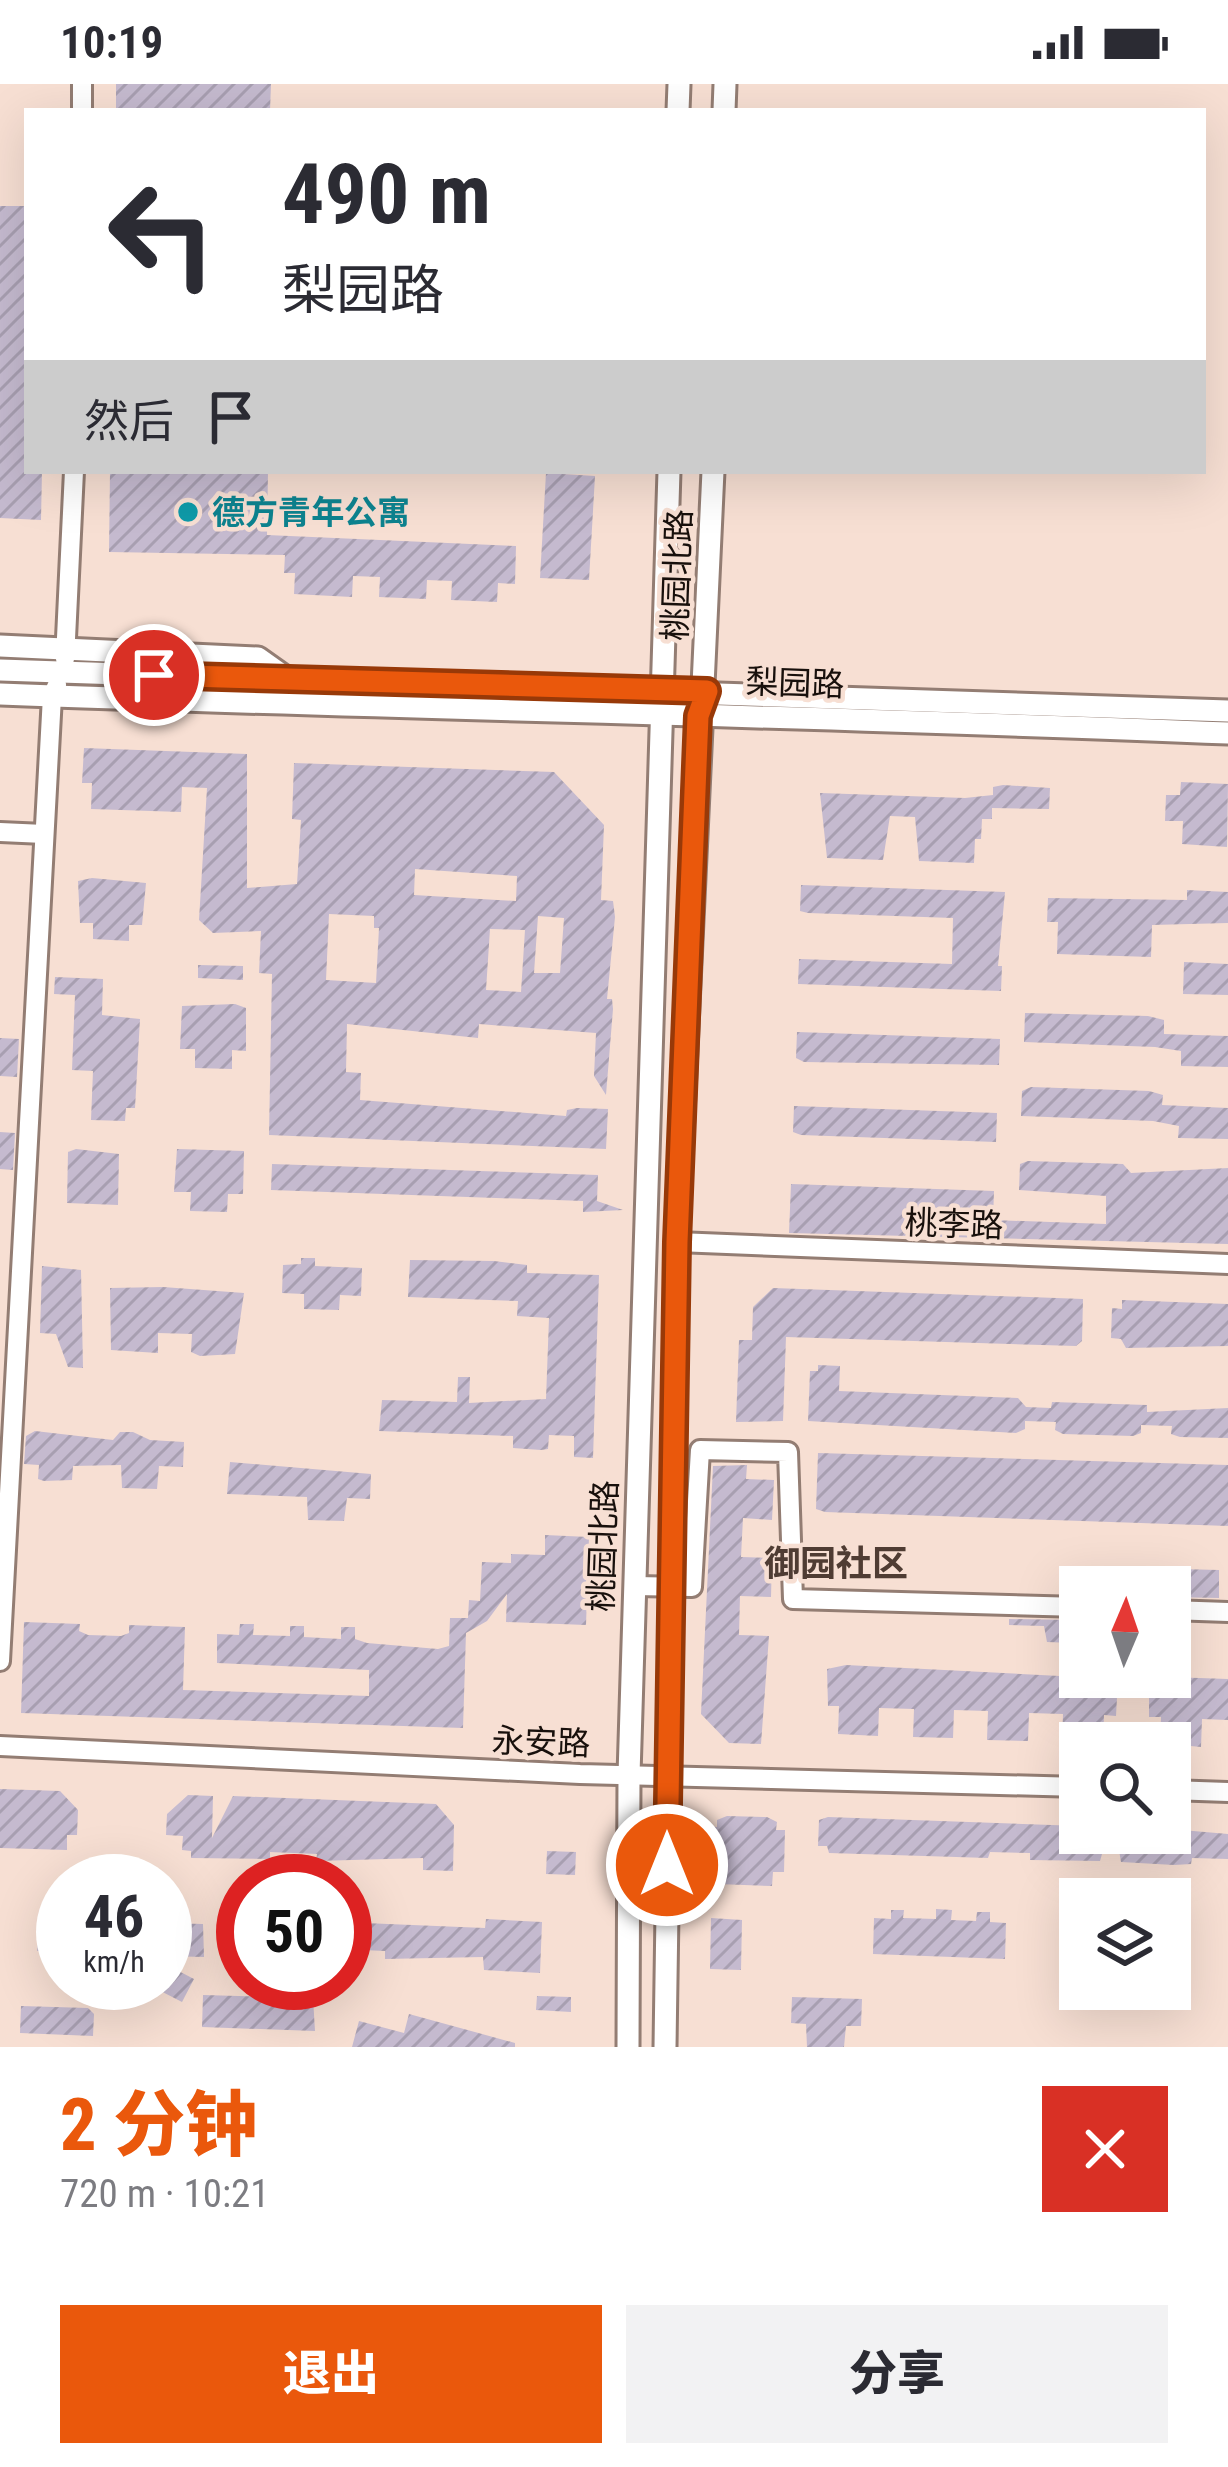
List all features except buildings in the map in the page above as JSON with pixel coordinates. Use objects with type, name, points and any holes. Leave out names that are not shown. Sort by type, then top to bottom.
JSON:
[{"type":"main road","name":"桃园北路","points":[[628,2047],[629,1775],[669,474]]},
{"type":"main road","name":"桃园北路","points":[[665,2047],[668,1586],[677,1242],[698,716],[707,691],[713,474]]},
{"type":"main road","points":[[0,646],[258,658],[290,680]]},
{"type":"main road","name":"梨园路","points":[[0,670],[1228,711]]},
{"type":"main road","name":"梨园路","points":[[0,694],[1228,733]]},
{"type":"street","points":[[0,1661],[52,696],[64,672],[74,474]]},
{"type":"street","points":[[0,832],[44,834]]},
{"type":"street","name":"桃李路","points":[[677,1242],[1228,1264]]},
{"type":"street","points":[[634,1586],[692,1587],[700,1450],[788,1452],[793,1599],[1059,1606]]},
{"type":"street","points":[[1191,1611],[1228,1612]]},
{"type":"street","name":"永安路","points":[[0,1746],[629,1775],[1059,1786]]},
{"type":"street","points":[[1191,1791],[1228,1792]]},
{"type":"place","name":"德方青年公寓","points":[[188,512]]},
{"type":"district","name":"御园社区","points":[[836,1564]]},
{"type":"route","points":[[154,675],[707,691],[698,716],[677,1242],[668,1578],[667,1865]]}]
